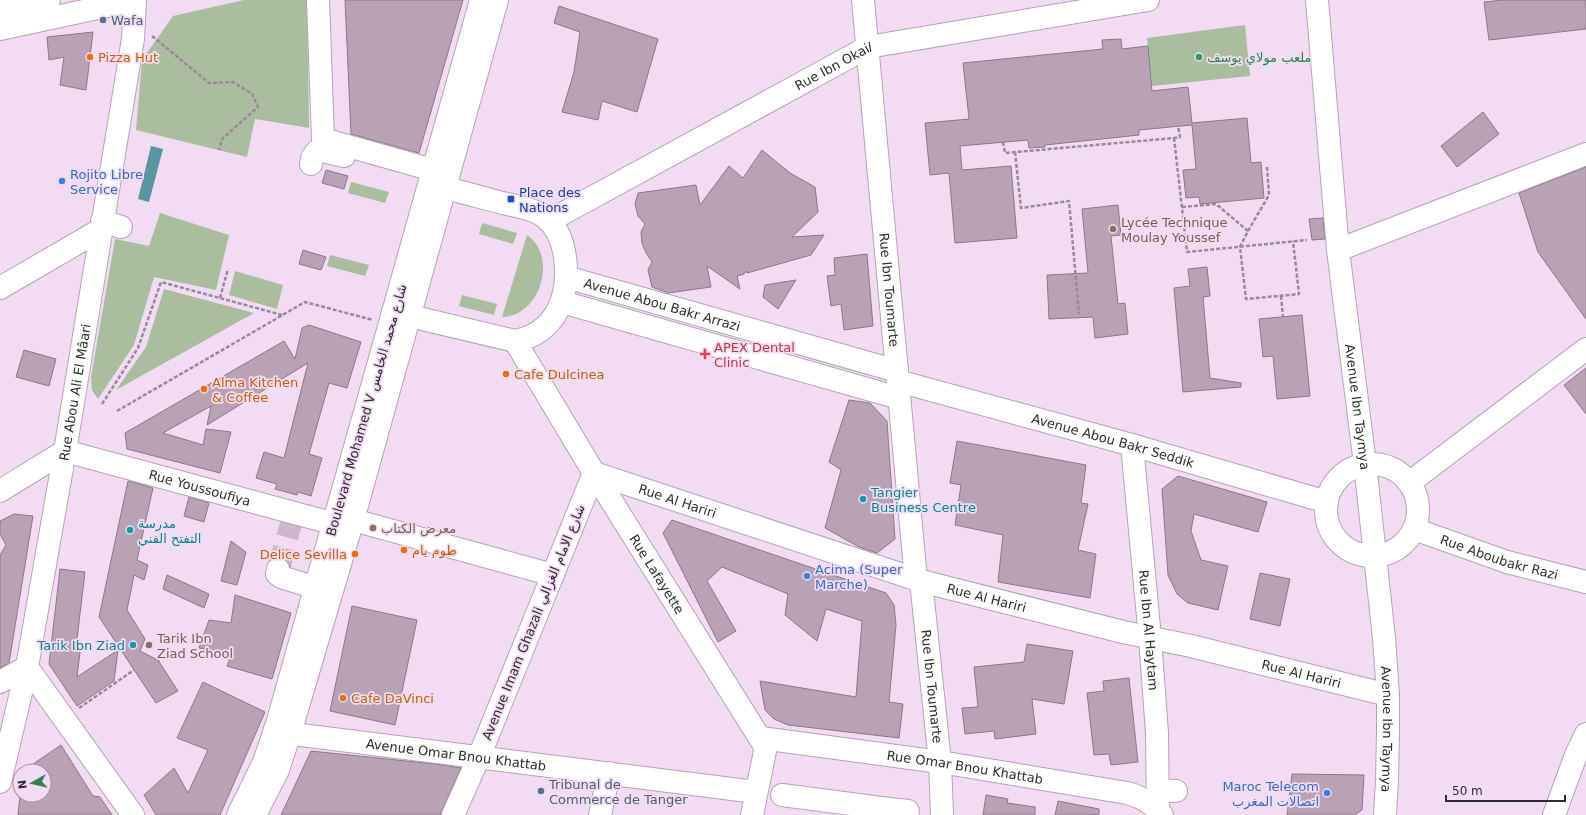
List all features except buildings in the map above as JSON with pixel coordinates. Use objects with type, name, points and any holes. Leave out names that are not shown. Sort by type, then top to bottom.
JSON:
[{"type":"street","points":[[0,11],[50,0]]},
{"type":"street","points":[[0,29],[135,0]]},
{"type":"street","name":"Rue Abou Ali El Mâari","points":[[0,782],[27,666],[65,451],[108,226],[133,38],[135,0]]},
{"type":"street","points":[[318,0],[323,139],[436,179],[536,212],[549,220],[561,240],[566,276],[562,302],[556,314],[539,331],[524,340],[515,341],[394,316]]},
{"type":"street","name":"Boulevard Mohamed V شارع محمد الخامس","points":[[436,179],[481,0]]},
{"type":"street","name":"Boulevard Mohamed V شارع محمد الخامس","points":[[238,815],[264,762],[283,731],[344,522],[394,316],[436,179],[497,0]]},
{"type":"street","name":"Rue Ibn Toumarte","points":[[863,0],[898,383],[918,581],[940,762],[942,815]]},
{"type":"street","name":"Rue Ibn Okail","points":[[549,220],[868,46],[1100,4],[1148,0]]},
{"type":"street","name":"Avenue Ibn Taymya","points":[[1317,0],[1338,250],[1376,556],[1384,638],[1388,695],[1385,815]]},
{"type":"street","points":[[311,164],[312,158],[317,151],[323,151],[436,179]]},
{"type":"street","points":[[1338,250],[1586,154]]},
{"type":"street","points":[[0,288],[108,226]]},
{"type":"street","name":"Avenue Abou Bakr Arrazi","points":[[566,276],[898,383]]},
{"type":"street","name":"Avenue Abou Bakr Arrazi","points":[[562,302],[898,383]]},
{"type":"street","name":"Rue Lafayette","points":[[515,341],[594,473],[761,738],[765,751],[752,815]]},
{"type":"street","points":[[1409,483],[1586,349]]},
{"type":"street","name":"Avenue Abou Bakr Seddik","points":[[898,383],[1132,445],[1327,502]]},
{"type":"street","name":"Rue Ibn Al Haytam","points":[[1132,445],[1150,638],[1162,804]]},
{"type":"street","points":[[5,484],[65,451]]},
{"type":"street","name":"Rue Youssoufiya","points":[[65,451],[553,575]]},
{"type":"street","points":[[1365,464],[1382,465],[1397,471],[1409,483],[1416,497],[1418,513],[1414,529],[1408,540],[1399,548],[1388,554],[1376,556],[1361,555],[1348,550],[1337,540],[1329,527],[1326,513],[1327,502],[1333,486],[1341,476],[1352,468],[1365,464]]},
{"type":"street","name":"Avenue Imam Ghazali شارع الامام الغزالي","points":[[453,815],[479,757],[594,473]]},
{"type":"street","name":"Rue Al Hariri","points":[[594,473],[918,581],[1150,638],[1192,646],[1388,695]]},
{"type":"street","name":"Boulevard Mohamed V شارع محمد الخامس","points":[[255,815],[278,770],[283,731],[316,588],[344,522]]},
{"type":"street","name":"Rue Aboubakr Razi","points":[[1414,529],[1507,562],[1586,582]]},
{"type":"street","points":[[278,569],[277,574],[281,577],[316,588]]},
{"type":"street","points":[[0,682],[27,666],[133,815]]},
{"type":"street","name":"Avenue Omar Bnou Khattab","points":[[283,731],[756,792]]},
{"type":"street","points":[[1554,815],[1576,755],[1586,734]]},
{"type":"street","name":"Rue Omar Bnou Khattab","points":[[761,738],[940,762],[1127,793],[1162,804]]},
{"type":"street","points":[[600,815],[609,773]]},
{"type":"street","points":[[782,795],[817,807],[880,812],[908,811]]},
{"type":"path","points":[[147,31],[209,83],[234,82],[252,94],[258,107],[222,140],[219,150]]},
{"type":"path","points":[[1003,142],[1004,153],[1174,138],[1180,137],[1178,126]]},
{"type":"path","points":[[1174,138],[1187,252],[1307,240]]},
{"type":"path","points":[[1015,152],[1021,208],[1069,201],[1079,314]]},
{"type":"path","points":[[1266,168],[1269,195],[1240,246],[1246,298],[1299,294],[1293,242]]},
{"type":"path","points":[[1182,207],[1216,204],[1248,231]]},
{"type":"path","points":[[220,298],[228,269]]},
{"type":"path","points":[[102,404],[138,348],[161,282],[282,315]]},
{"type":"path","points":[[1281,296],[1283,317]]},
{"type":"path","points":[[117,411],[305,302],[394,316]]},
{"type":"path","points":[[77,709],[134,670]]},
{"type":"green space","points":[[244,0],[307,0],[309,128],[255,119],[247,157],[136,130],[142,60],[173,16]]},
{"type":"green space","name":"ملعب مولاي يوسف","points":[[1245,25],[1250,76],[1152,86],[1147,38]]},
{"type":"green space","points":[[351,182],[389,192],[385,203],[348,193]]},
{"type":"green space","points":[[160,213],[229,235],[216,290],[154,277],[134,345],[98,399],[92,390],[91,377],[115,239],[149,246]]},
{"type":"green space","points":[[482,223],[517,233],[513,244],[479,234]]},
{"type":"green space","points":[[527,235],[536,245],[542,257],[543,270],[541,284],[527,307],[516,314],[502,317]]},
{"type":"green space","points":[[330,255],[369,265],[365,276],[327,266]]},
{"type":"green space","points":[[235,271],[283,285],[277,309],[229,295]]},
{"type":"green space","points":[[164,289],[254,313],[116,390],[146,347]]},
{"type":"green space","points":[[462,295],[497,304],[494,315],[459,306]]},
{"type":"water","points":[[151,146],[163,149],[149,202],[138,199]]},
{"type":"tunnel","points":[[278,569],[294,513]]},
{"type":"place","name":"Wafa","points":[[103,20]]},
{"type":"place","name":"Pizza Hut","points":[[90,57]]},
{"type":"place","name":"ملعب مولاي يوسف","points":[[1199,57]]},
{"type":"place","name":"Rojito Libre Service","points":[[62,181]]},
{"type":"place","name":"Place des Nations","points":[[511,199]]},
{"type":"place","name":"Lycée Technique Moulay Youssef","points":[[1113,229]]},
{"type":"place","name":"APEX Dental Clinic","points":[[705,354]]},
{"type":"place","name":"Cafe Dulcinea","points":[[506,374]]},
{"type":"place","name":"Alma Kitchen & Coffee","points":[[204,389]]},
{"type":"place","name":"Tangier Business Centre","points":[[863,499]]},
{"type":"place","name":"معرض الكتاب","points":[[373,528]]},
{"type":"place","name":"مدرسة التفتح الفني","points":[[130,530]]},
{"type":"place","name":"طوم يام","points":[[404,550]]},
{"type":"place","name":"Delice Sevilla","points":[[355,554]]},
{"type":"place","name":"Acima (Super Marche)","points":[[807,576]]},
{"type":"place","name":"Tarik Ibn Ziad","points":[[133,645]]},
{"type":"place","name":"Tarik Ibn Ziad School","points":[[149,645]]},
{"type":"place","name":"Cafe DaVinci","points":[[343,698]]},
{"type":"place","name":"Tribunal de Commerce de Tanger","points":[[541,791]]},
{"type":"place","name":"Maroc Telecom اتصالات المغرب","points":[[1327,793]]}]
